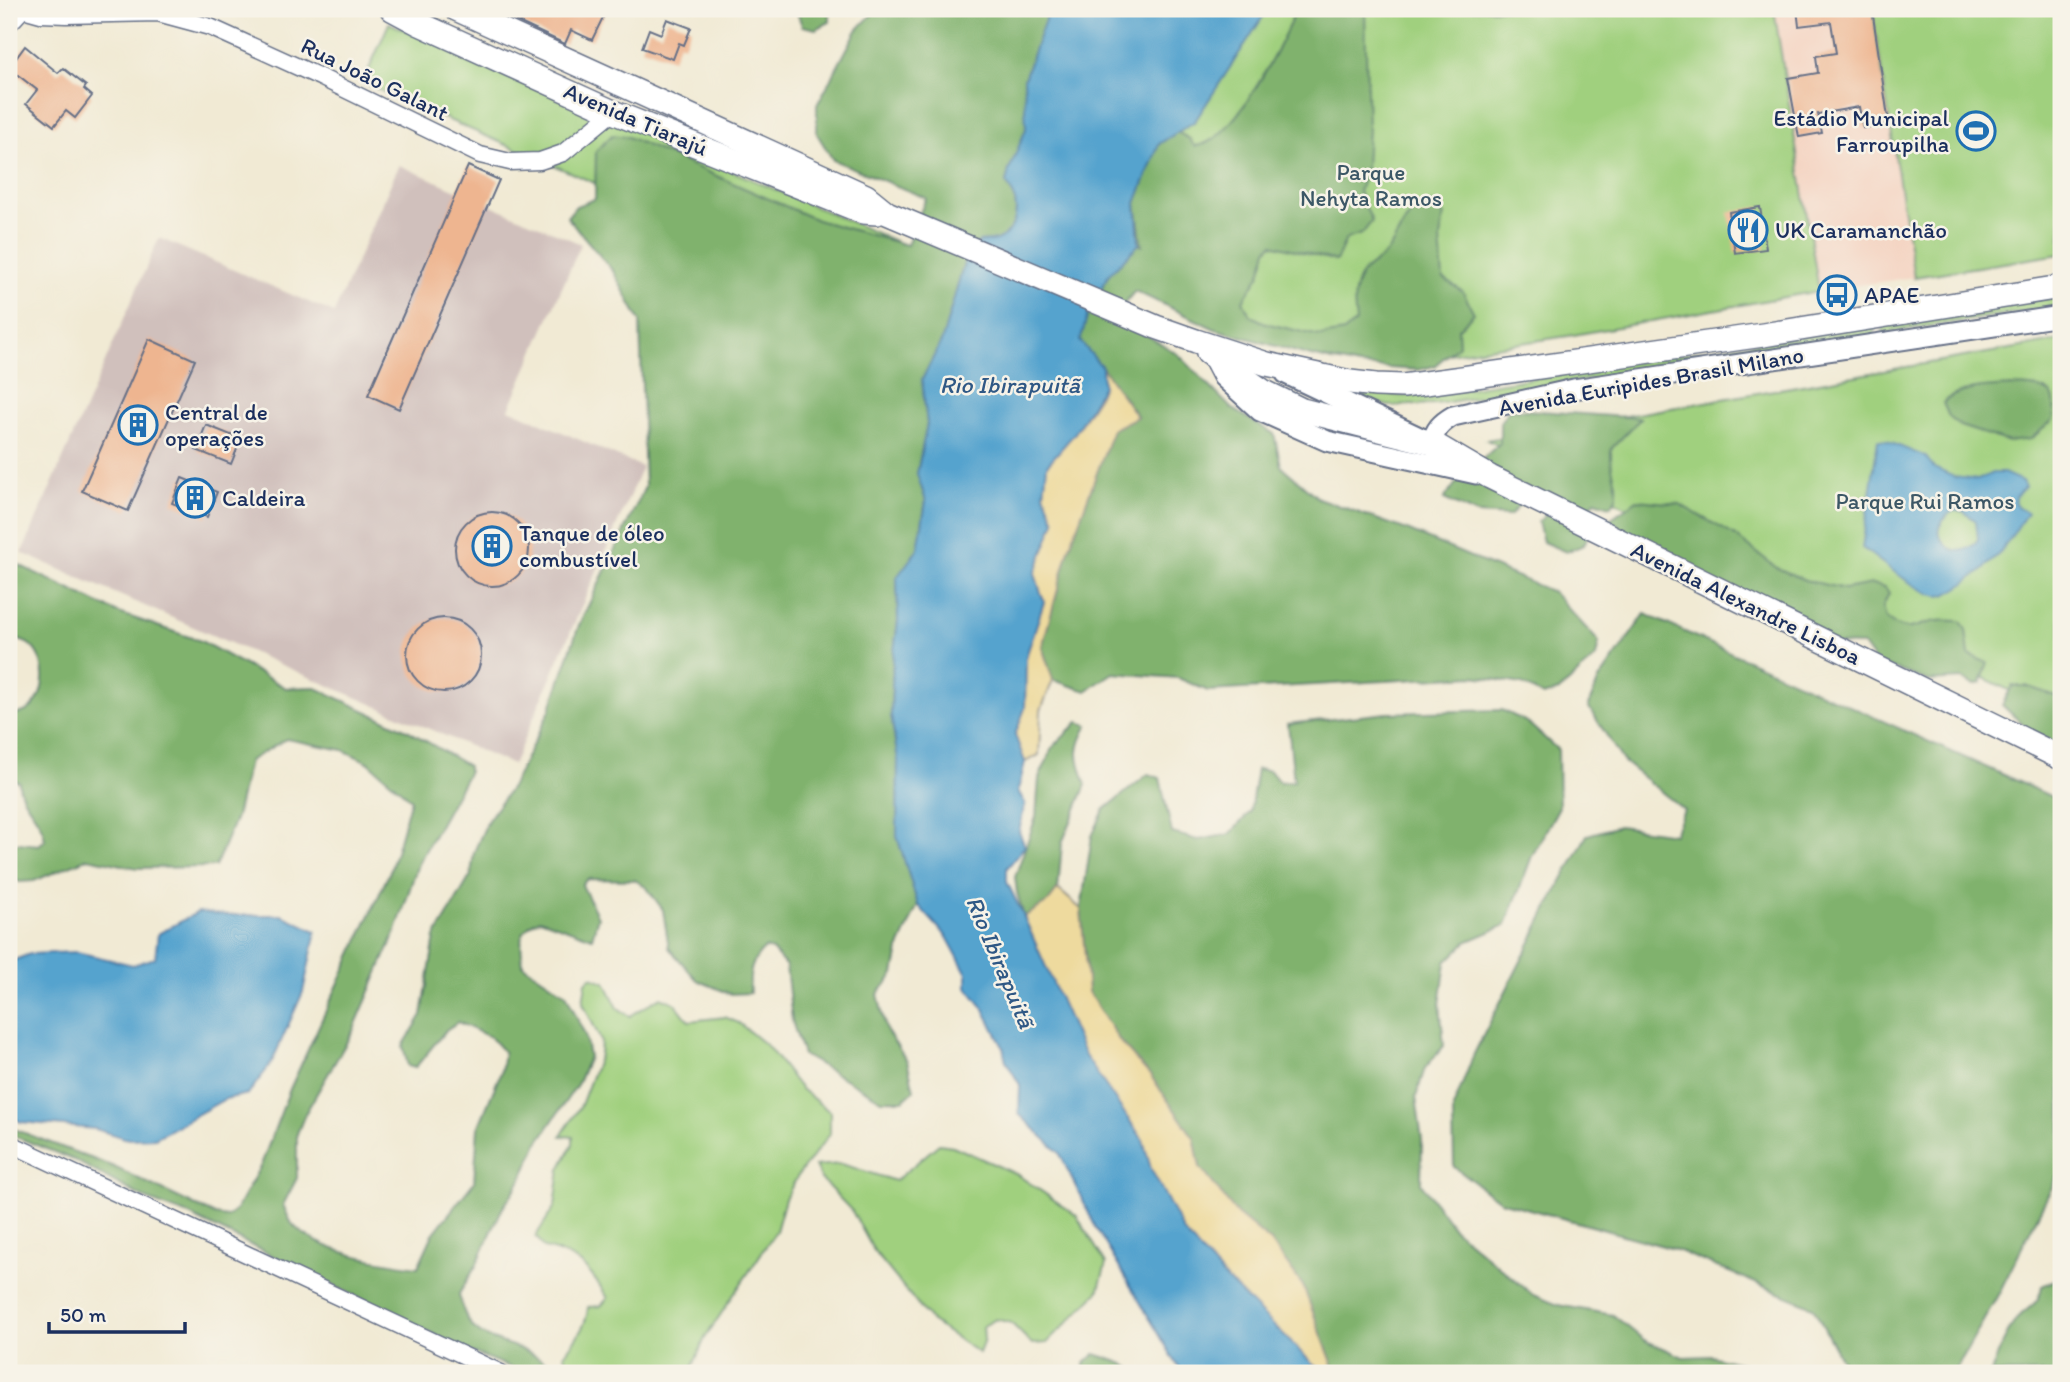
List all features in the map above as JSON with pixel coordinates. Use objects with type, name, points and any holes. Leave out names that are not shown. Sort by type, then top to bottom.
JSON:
[{"type":"main road","name":"Avenida Tiarajú","points":[[456,9],[866,197],[896,217]]},
{"type":"main road","name":"Avenida Tiarajú","points":[[395,10],[423,16],[613,112],[863,212],[896,217]]},
{"type":"main road","name":"Avenida Euripides Brasil Milano","points":[[896,217],[1204,349],[1263,391],[1302,410],[1432,443]]},
{"type":"main road","name":"Avenida Euripides Brasil Milano","points":[[1204,349],[1350,382],[1404,386],[1763,335],[2061,287]]},
{"type":"main road","name":"Avenida Alexandre Lisboa","points":[[1432,443],[1490,477],[2061,758]]},
{"type":"street","points":[[9,24],[23,9]]},
{"type":"street","name":"Rua João Galant","points":[[23,9],[41,14],[65,15],[158,13],[210,27],[480,155],[510,162],[540,160],[563,153],[613,112]]},
{"type":"street","name":"Avenida Euripides Brasil Milano","points":[[1432,443],[1435,432],[1443,422],[1453,416],[1574,389],[2061,316]]},
{"type":"street","points":[[1204,349],[1223,377],[1260,411],[1327,441],[1490,477]]},
{"type":"street","points":[[1267,364],[1432,443]]},
{"type":"street","points":[[9,1143],[501,1373]]},
{"type":"shaded area","points":[[1774,9],[1872,9],[1914,277],[1819,291]]},
{"type":"shaded area","points":[[399,165],[581,244],[509,409],[642,467],[513,765],[22,553],[159,238],[334,313]]},
{"type":"green space","points":[[796,9],[830,9],[830,22],[816,29],[802,26]]},
{"type":"green space","points":[[877,9],[1049,9],[1024,79],[1027,129],[1006,183],[1016,206],[1014,222],[1004,235],[994,241],[979,242],[966,257],[942,340],[922,380],[927,424],[917,474],[926,501],[918,549],[897,578],[898,621],[893,659],[891,715],[898,760],[897,836],[918,905],[900,945],[894,974],[878,994],[886,1030],[907,1061],[914,1090],[903,1100],[882,1100],[803,1055],[792,1021],[786,966],[772,950],[765,948],[753,963],[750,993],[730,994],[697,980],[669,948],[663,910],[647,888],[635,880],[587,879],[582,885],[598,917],[592,938],[540,919],[532,923],[522,938],[523,965],[566,994],[585,1035],[589,1057],[578,1083],[539,1141],[521,1180],[501,1211],[476,1266],[459,1294],[464,1311],[477,1331],[534,1355],[567,1373],[525,1373],[466,1350],[189,1215],[148,1200],[74,1160],[9,1134],[9,1127],[114,1167],[215,1215],[227,1217],[236,1210],[261,1165],[290,1089],[391,869],[411,799],[368,762],[343,750],[286,739],[249,761],[236,817],[215,867],[137,868],[88,858],[34,881],[19,882],[9,874],[9,842],[39,845],[45,840],[40,823],[23,796],[19,782],[9,777],[9,705],[14,714],[25,712],[33,706],[39,697],[43,675],[37,653],[30,645],[9,637],[9,560],[116,612],[201,641],[286,688],[314,687],[409,731],[468,766],[468,773],[418,864],[396,931],[353,1031],[305,1114],[297,1134],[297,1178],[283,1205],[293,1225],[319,1243],[352,1255],[418,1267],[433,1234],[474,1182],[478,1128],[501,1072],[504,1052],[490,1037],[458,1022],[446,1030],[415,1068],[408,1066],[403,1046],[422,1015],[435,937],[471,875],[474,852],[488,820],[512,786],[550,710],[579,625],[645,487],[640,321],[613,271],[567,217],[576,206],[595,199],[596,151],[612,135],[628,137],[817,220],[907,245],[926,198],[833,160],[817,134],[817,105],[857,30]]},
{"type":"green space","name":"Parque Nehyta Ramos","points":[[1268,9],[1774,9],[1819,291],[1568,336],[1366,364],[1331,361],[1253,338],[1109,274],[1139,244],[1136,203],[1159,144],[1195,121]]},
{"type":"green space","points":[[1296,9],[1365,9],[1368,129],[1366,169],[1359,192],[1372,221],[1362,234],[1346,239],[1336,261],[1272,244],[1267,250],[1260,274],[1243,301],[1250,315],[1265,323],[1320,336],[1344,332],[1356,322],[1355,291],[1362,274],[1387,252],[1410,215],[1417,209],[1434,204],[1444,215],[1440,238],[1443,278],[1463,292],[1474,313],[1458,329],[1459,345],[1434,366],[1418,370],[1359,366],[1311,356],[1215,329],[1135,291],[1124,304],[1123,326],[1145,334],[1179,355],[1231,408],[1274,434],[1281,466],[1318,498],[1407,530],[1553,592],[1599,642],[1596,657],[1559,691],[1543,696],[1522,684],[1474,676],[1208,691],[1178,678],[1113,673],[1086,691],[1053,680],[1042,647],[1069,549],[1113,429],[1137,416],[1080,341],[1088,314],[1109,274],[1139,244],[1142,246],[1136,203],[1159,144],[1177,132],[1190,139],[1194,146],[1209,142],[1224,130],[1240,112],[1268,67]]},
{"type":"green space","name":"Estádio Municipal Farroupilha","points":[[1872,9],[2061,9],[2061,254],[1914,277]]},
{"type":"green space","points":[[389,23],[932,257],[912,320],[363,83]]},
{"type":"green space","points":[[2061,295],[2061,306],[1884,333],[1882,323]]},
{"type":"green space","points":[[1874,324],[1875,334],[1436,404],[1389,406],[1346,396],[1348,389],[1403,396],[1433,394]]},
{"type":"green space","name":"Parque Rui Ramos","points":[[2061,340],[2061,715],[1487,440]]},
{"type":"green space","points":[[2010,386],[2046,390],[2053,397],[2053,420],[2031,439],[2009,442],[1960,426],[1949,417],[1943,403],[1965,391]]},
{"type":"green space","points":[[1510,409],[1641,418],[1611,449],[1617,487],[1615,501],[1611,506],[1595,501],[1590,507],[1594,521],[1584,545],[1566,552],[1543,542],[1538,522],[1552,509],[1524,500],[1510,516],[1477,514],[1444,499],[1457,482],[1500,443],[1500,422]]},
{"type":"green space","points":[[1637,500],[1679,504],[1734,535],[1777,568],[1805,580],[1845,589],[1872,584],[1885,587],[1889,593],[1883,606],[1886,619],[1901,627],[1911,628],[1936,621],[1961,621],[1966,630],[1969,655],[1988,663],[1981,683],[1974,685],[1962,679],[1929,681],[1876,663],[1863,645],[1831,644],[1599,529]]},
{"type":"green space","points":[[1645,614],[2061,801],[2061,1169],[1999,1293],[1954,1373],[1848,1373],[1813,1307],[1674,1249],[1500,1201],[1454,1167],[1453,1108],[1474,1054],[1587,835],[1619,826],[1674,834],[1684,810],[1623,761],[1588,706],[1599,680]]},
{"type":"green space","points":[[2012,686],[2026,686],[2061,698],[2061,751],[2035,736],[2002,705]]},
{"type":"green space","points":[[1502,710],[1527,722],[1558,750],[1559,807],[1532,856],[1506,925],[1466,942],[1446,962],[1440,1004],[1444,1046],[1425,1068],[1416,1097],[1422,1140],[1421,1183],[1454,1229],[1533,1295],[1558,1305],[1613,1315],[1644,1340],[1683,1357],[1711,1356],[1771,1373],[1336,1373],[1303,1286],[1271,1242],[1237,1214],[1200,1167],[1194,1138],[1150,1075],[1121,1043],[1088,992],[1081,909],[1092,836],[1104,810],[1148,774],[1160,778],[1172,833],[1198,840],[1230,834],[1250,812],[1257,769],[1270,771],[1280,782],[1294,781],[1288,724],[1387,713]]},
{"type":"green space","points":[[1078,722],[1088,725],[1078,748],[1080,768],[1086,785],[1062,843],[1058,889],[1048,902],[1024,917],[1015,877],[1036,817],[1039,778],[1053,747]]},
{"type":"green space","points":[[591,977],[605,982],[618,1008],[630,1016],[661,997],[675,1003],[689,1021],[725,1017],[739,1023],[768,1047],[801,1089],[830,1112],[830,1134],[799,1174],[785,1199],[776,1231],[705,1338],[690,1373],[577,1373],[573,1372],[564,1355],[583,1327],[588,1307],[601,1306],[608,1298],[582,1265],[567,1255],[544,1248],[536,1236],[555,1206],[560,1169],[573,1144],[573,1137],[561,1136],[581,1105],[600,1055],[601,1041],[583,1003],[586,982]]},
{"type":"green space","points":[[939,1144],[953,1146],[1016,1174],[1076,1215],[1106,1264],[1098,1292],[1047,1343],[1032,1344],[1011,1323],[996,1319],[983,1326],[984,1340],[979,1353],[931,1321],[874,1251],[852,1211],[821,1179],[815,1166],[842,1164],[895,1181]]},
{"type":"green space","points":[[2055,1280],[2061,1285],[2061,1373],[1991,1373],[2007,1333],[2015,1321],[2035,1303],[2042,1286]]},
{"type":"green space","points":[[1095,1354],[1124,1364],[1137,1373],[1084,1373],[1084,1364]]},
{"type":"sand","points":[[1102,367],[1137,417],[1113,429],[1069,549],[1042,647],[1053,680],[1041,710],[1039,755],[1025,762],[1015,735],[1025,708],[1026,657],[1044,602],[1035,574],[1055,521],[1044,494],[1047,465],[1075,433],[1097,399],[1103,386]]},
{"type":"sand","points":[[1058,889],[1081,909],[1088,992],[1121,1043],[1150,1075],[1194,1138],[1200,1167],[1237,1214],[1271,1242],[1303,1286],[1336,1373],[1316,1367],[1226,1279],[1185,1234],[1151,1169],[1143,1140],[1085,1056],[1024,917],[1048,902]]},
{"type":"water","name":"Rio Ibirapuitã","points":[[1049,9],[1268,9],[1195,121],[1159,144],[1136,203],[1139,244],[1109,274],[1088,314],[1080,341],[1102,367],[1103,386],[1075,433],[1047,465],[1044,494],[1055,521],[1035,574],[1044,602],[1026,657],[1025,708],[1015,735],[1025,762],[1018,791],[1025,803],[1019,832],[1025,846],[1007,868],[1007,882],[1085,1056],[1143,1140],[1151,1169],[1185,1234],[1226,1279],[1316,1367],[1336,1373],[1182,1373],[1096,1228],[1059,1152],[1019,1114],[1020,1085],[1006,1061],[1003,1047],[984,1009],[967,987],[967,974],[947,937],[918,905],[897,836],[898,760],[891,715],[893,659],[898,621],[897,577],[918,549],[926,501],[917,474],[927,424],[922,380],[942,340],[966,257],[979,242],[994,241],[1004,235],[1014,222],[1016,206],[1006,183],[1026,129],[1024,79]]},
{"type":"water","points":[[1878,440],[1926,457],[1934,468],[1954,477],[1978,480],[1992,473],[2004,473],[2022,481],[2025,487],[2016,501],[2017,507],[2027,513],[2005,547],[1977,574],[1945,595],[1939,596],[1922,590],[1862,548]],"holes":[[[1953,511],[1963,511],[1976,521],[1978,539],[1962,551],[1946,545],[1941,538],[1940,529],[1943,520]]]},
{"type":"water","points":[[198,912],[282,915],[316,931],[303,992],[271,1064],[248,1094],[225,1099],[155,1138],[128,1139],[95,1129],[21,1122],[9,1116],[9,962],[30,954],[77,952],[133,965],[155,958],[158,934]]},
{"type":"building","points":[[521,9],[607,9],[592,40],[571,30],[565,44],[516,21]]},
{"type":"building","points":[[1797,9],[1872,9],[1889,124],[1863,128],[1859,107],[1818,114],[1822,133],[1799,137],[1788,78],[1818,73],[1816,56],[1836,53],[1831,22],[1799,26]]},
{"type":"building","points":[[667,19],[691,28],[684,45],[679,43],[673,59],[642,48],[649,29],[661,34]]},
{"type":"building","points":[[25,46],[58,73],[63,68],[86,86],[84,89],[92,96],[75,118],[66,111],[54,126],[26,104],[37,90],[9,68]]},
{"type":"building","points":[[468,166],[499,180],[399,409],[368,395]]},
{"type":"building","name":"UK Caramanchão","points":[[1760,207],[1766,249],[1735,253],[1729,212]]},
{"type":"building","name":"Central de operações","points":[[149,339],[195,360],[128,511],[82,491]]},
{"type":"building","name":"Caldeira","points":[[206,425],[241,439],[231,464],[196,450]]},
{"type":"building","name":"Caldeira","points":[[182,478],[217,492],[207,517],[172,503]]},
{"type":"building","name":"Tanque de óleo combustível","points":[[485,512],[499,512],[513,518],[523,528],[529,549],[527,563],[513,580],[499,586],[485,586],[471,580],[461,570],[455,556],[455,542],[461,528],[471,518]]},
{"type":"building","points":[[437,618],[451,618],[465,624],[475,634],[481,655],[475,676],[465,686],[451,692],[437,692],[423,686],[413,676],[407,662],[407,648],[413,634],[423,624]]},
{"type":"place","name":"Estádio Municipal Farroupilha","points":[[1976,131]]},
{"type":"place","name":"UK Caramanchão","points":[[1748,230]]},
{"type":"place","name":"APAE","points":[[1837,295]]},
{"type":"place","name":"Central de operações","points":[[138,425]]},
{"type":"place","name":"Caldeira","points":[[195,498]]},
{"type":"place","name":"Tanque de óleo combustível","points":[[492,546]]}]
